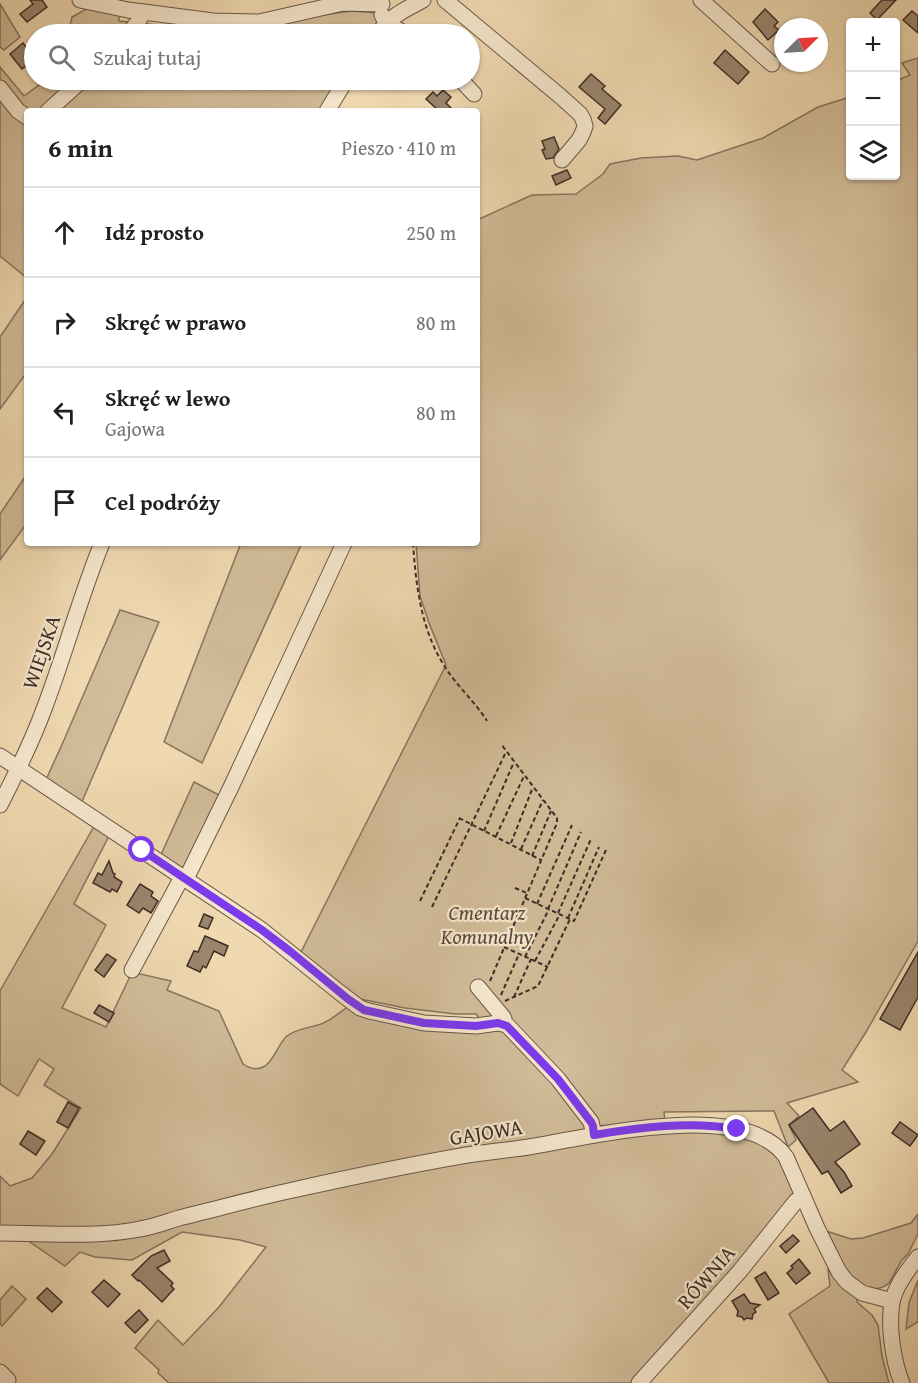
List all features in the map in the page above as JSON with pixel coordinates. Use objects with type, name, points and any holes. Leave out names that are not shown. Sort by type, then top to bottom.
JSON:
[{"type":"street","points":[[80,0],[98,5],[213,21],[259,22],[343,3],[383,2],[382,24]]},
{"type":"street","points":[[387,24],[395,15],[423,0]]},
{"type":"street","points":[[445,0],[474,24]]},
{"type":"street","points":[[701,0],[772,64]]},
{"type":"street","points":[[136,24],[143,12]]},
{"type":"street","points":[[480,29],[580,114],[585,126],[583,132],[562,160]]},
{"type":"street","points":[[0,88],[18,111],[24,115]]},
{"type":"street","points":[[51,108],[71,90]]},
{"type":"street","points":[[329,108],[340,90]]},
{"type":"street","points":[[470,90],[474,94]]},
{"type":"street","name":"WIEJSKA","points":[[0,805],[19,770],[43,711],[101,546]]},
{"type":"street","points":[[132,970],[184,878],[232,785],[343,546]]},
{"type":"street","points":[[0,756],[262,930],[364,1010],[424,1023],[476,1026],[496,1024],[511,1028],[558,1079],[591,1122],[594,1135]]},
{"type":"street","points":[[488,998],[503,1017],[496,1024]]},
{"type":"street","name":"GAJOWA","points":[[0,1233],[89,1234],[139,1229],[262,1197],[371,1173],[594,1135],[693,1125],[748,1132],[768,1140],[783,1153],[836,1267],[843,1277],[866,1295],[892,1301]]},
{"type":"street","name":"RÓWNIA","points":[[639,1383],[740,1271],[796,1201],[803,1196]]},
{"type":"street","points":[[902,1383],[894,1358],[891,1325],[892,1301],[903,1278],[918,1257]]},
{"type":"path","points":[[413,546],[417,594],[437,653],[459,687],[487,721]]},
{"type":"path","points":[[488,998],[504,947],[557,823],[557,818],[501,744]]},
{"type":"path","points":[[432,907],[506,752]]},
{"type":"path","points":[[484,831],[514,762]]},
{"type":"path","points":[[496,837],[524,776]]},
{"type":"path","points":[[510,844],[533,788]]},
{"type":"path","points":[[520,850],[543,800]]},
{"type":"path","points":[[532,856],[551,811]]},
{"type":"path","points":[[420,901],[459,818],[541,860]]},
{"type":"path","points":[[537,904],[572,825]]},
{"type":"path","points":[[525,957],[581,832]]},
{"type":"path","points":[[535,961],[559,914],[591,839]]},
{"type":"path","points":[[488,998],[514,997],[538,986],[599,847]]},
{"type":"path","points":[[525,898],[574,921],[606,850]]},
{"type":"path","points":[[515,888],[527,892]]},
{"type":"path","points":[[504,947],[548,967]]},
{"type":"path","points":[[488,998],[519,954]]},
{"type":"path","points":[[514,997],[531,959]]},
{"type":"green space","points":[[0,4],[20,37],[4,50],[0,47]]},
{"type":"green space","points":[[90,7],[119,14],[119,21],[148,24],[70,24],[72,17]]},
{"type":"green space","points":[[352,11],[378,13],[382,23],[275,24]]},
{"type":"green space","name":"Cmentarz Komunalny","points":[[918,58],[918,941],[842,1070],[858,1082],[787,1103],[799,1116],[789,1125],[796,1140],[788,1147],[774,1111],[664,1112],[665,1121],[598,1126],[502,1012],[481,1021],[476,1014],[405,1008],[355,998],[300,954],[446,665],[420,596],[416,546],[480,546],[480,219],[532,195],[576,194],[603,174],[610,164],[641,158],[678,156],[697,160],[763,138],[818,107],[846,98],[846,180],[900,180],[900,79],[910,75],[902,63]]},
{"type":"green space","points":[[0,67],[24,96],[32,90],[63,90],[48,108],[24,108],[0,85]]},
{"type":"green space","points":[[74,90],[335,90],[323,108],[56,108]]},
{"type":"green space","points":[[0,93],[24,117],[24,276],[0,256]]},
{"type":"green space","points":[[24,301],[24,376],[0,409],[0,337]]},
{"type":"green space","points":[[24,478],[24,527],[0,560],[0,514]]},
{"type":"green space","points":[[240,546],[301,546],[202,763],[164,742]]},
{"type":"green space","points":[[120,610],[159,622],[81,804],[45,782]]},
{"type":"green space","points":[[194,782],[223,797],[184,871],[160,857]]},
{"type":"green space","points":[[96,823],[111,832],[74,904],[106,925],[62,1008],[106,1027],[132,972],[171,981],[167,990],[219,1011],[243,1064],[256,1069],[268,1063],[287,1036],[298,1030],[327,1022],[350,1005],[499,1029],[516,1039],[590,1129],[114,1227],[0,1229],[0,1176],[10,1186],[32,1178],[52,1154],[81,1108],[44,1085],[54,1069],[39,1059],[18,1096],[0,1084],[0,991]]},
{"type":"green space","points":[[670,1131],[730,1134],[758,1143],[770,1150],[781,1161],[797,1195],[635,1383],[169,1383],[158,1373],[159,1370],[135,1348],[158,1320],[183,1345],[219,1307],[266,1247],[240,1240],[182,1232],[132,1260],[95,1257],[80,1252],[65,1266],[27,1240],[252,1205],[417,1170]]},
{"type":"green space","points":[[918,1214],[918,1234],[908,1254],[889,1283],[880,1288],[863,1288],[849,1274],[839,1260],[826,1231],[851,1239],[863,1238],[911,1223]]},
{"type":"green space","points":[[828,1270],[857,1297],[857,1302],[872,1315],[878,1325],[882,1356],[889,1383],[829,1383],[789,1314],[830,1286]]},
{"type":"green space","points":[[918,1280],[918,1322],[906,1329],[909,1303]]},
{"type":"green space","points":[[12,1286],[26,1299],[2,1326],[0,1324],[0,1300]]},
{"type":"building","points":[[30,0],[42,0],[47,7],[27,22],[20,14],[33,4]]},
{"type":"building","points":[[882,0],[896,0],[879,18],[875,18],[870,13]]},
{"type":"building","points":[[765,9],[774,18],[774,35],[768,40],[753,22]]},
{"type":"building","points":[[912,11],[918,16],[918,33],[903,20]]},
{"type":"building","points":[[23,43],[24,67],[22,69],[10,54]]},
{"type":"building","points":[[725,50],[749,72],[738,84],[714,63]]},
{"type":"building","points":[[591,74],[605,86],[602,89],[621,105],[605,124],[598,118],[605,109],[579,87]]},
{"type":"building","points":[[443,90],[451,97],[446,103],[451,108],[436,108],[426,99],[433,92],[437,96]]},
{"type":"building","points":[[554,137],[559,149],[553,158],[546,159],[542,150],[545,149],[542,141]]},
{"type":"building","points":[[567,170],[571,178],[556,185],[552,176]]},
{"type":"building","points":[[109,861],[115,874],[114,877],[122,882],[117,892],[112,889],[110,892],[93,883],[98,873],[102,875]]},
{"type":"building","points":[[140,884],[153,892],[151,896],[158,901],[151,913],[143,908],[139,913],[127,905]]},
{"type":"building","points":[[204,914],[213,918],[208,929],[199,926]]},
{"type":"building","points":[[205,936],[228,946],[224,956],[214,951],[206,968],[203,966],[200,972],[187,966],[194,951],[198,952]]},
{"type":"building","points":[[918,952],[918,997],[900,1030],[880,1019]]},
{"type":"building","points":[[107,954],[116,960],[104,977],[95,970]]},
{"type":"building","points":[[99,1005],[114,1013],[109,1022],[94,1013]]},
{"type":"building","points":[[68,1102],[79,1108],[68,1128],[57,1122]]},
{"type":"building","points":[[813,1108],[830,1131],[844,1121],[860,1144],[835,1162],[852,1186],[841,1193],[828,1171],[822,1174],[789,1125]]},
{"type":"building","points":[[900,1122],[918,1135],[910,1146],[892,1133]]},
{"type":"building","points":[[28,1131],[45,1141],[36,1155],[20,1144]]},
{"type":"building","points":[[793,1235],[799,1241],[786,1253],[780,1246]]},
{"type":"building","points":[[164,1250],[170,1261],[157,1268],[173,1283],[171,1286],[174,1289],[162,1302],[132,1275],[151,1256]]},
{"type":"building","points":[[799,1259],[810,1273],[796,1284],[787,1273]]},
{"type":"building","points":[[765,1272],[779,1293],[768,1300],[755,1278]]},
{"type":"building","points":[[104,1280],[120,1294],[108,1307],[92,1292]]},
{"type":"building","points":[[47,1288],[62,1302],[52,1312],[37,1298]]},
{"type":"building","points":[[744,1294],[750,1303],[760,1305],[754,1309],[756,1312],[752,1319],[744,1320],[737,1316],[738,1311],[732,1301]]},
{"type":"building","points":[[139,1310],[148,1320],[135,1333],[125,1323]]},
{"type":"route","points":[[142,850],[262,930],[364,1010],[424,1023],[476,1026],[503,1023],[511,1028],[558,1079],[591,1122],[594,1135],[693,1125],[737,1129]]}]
